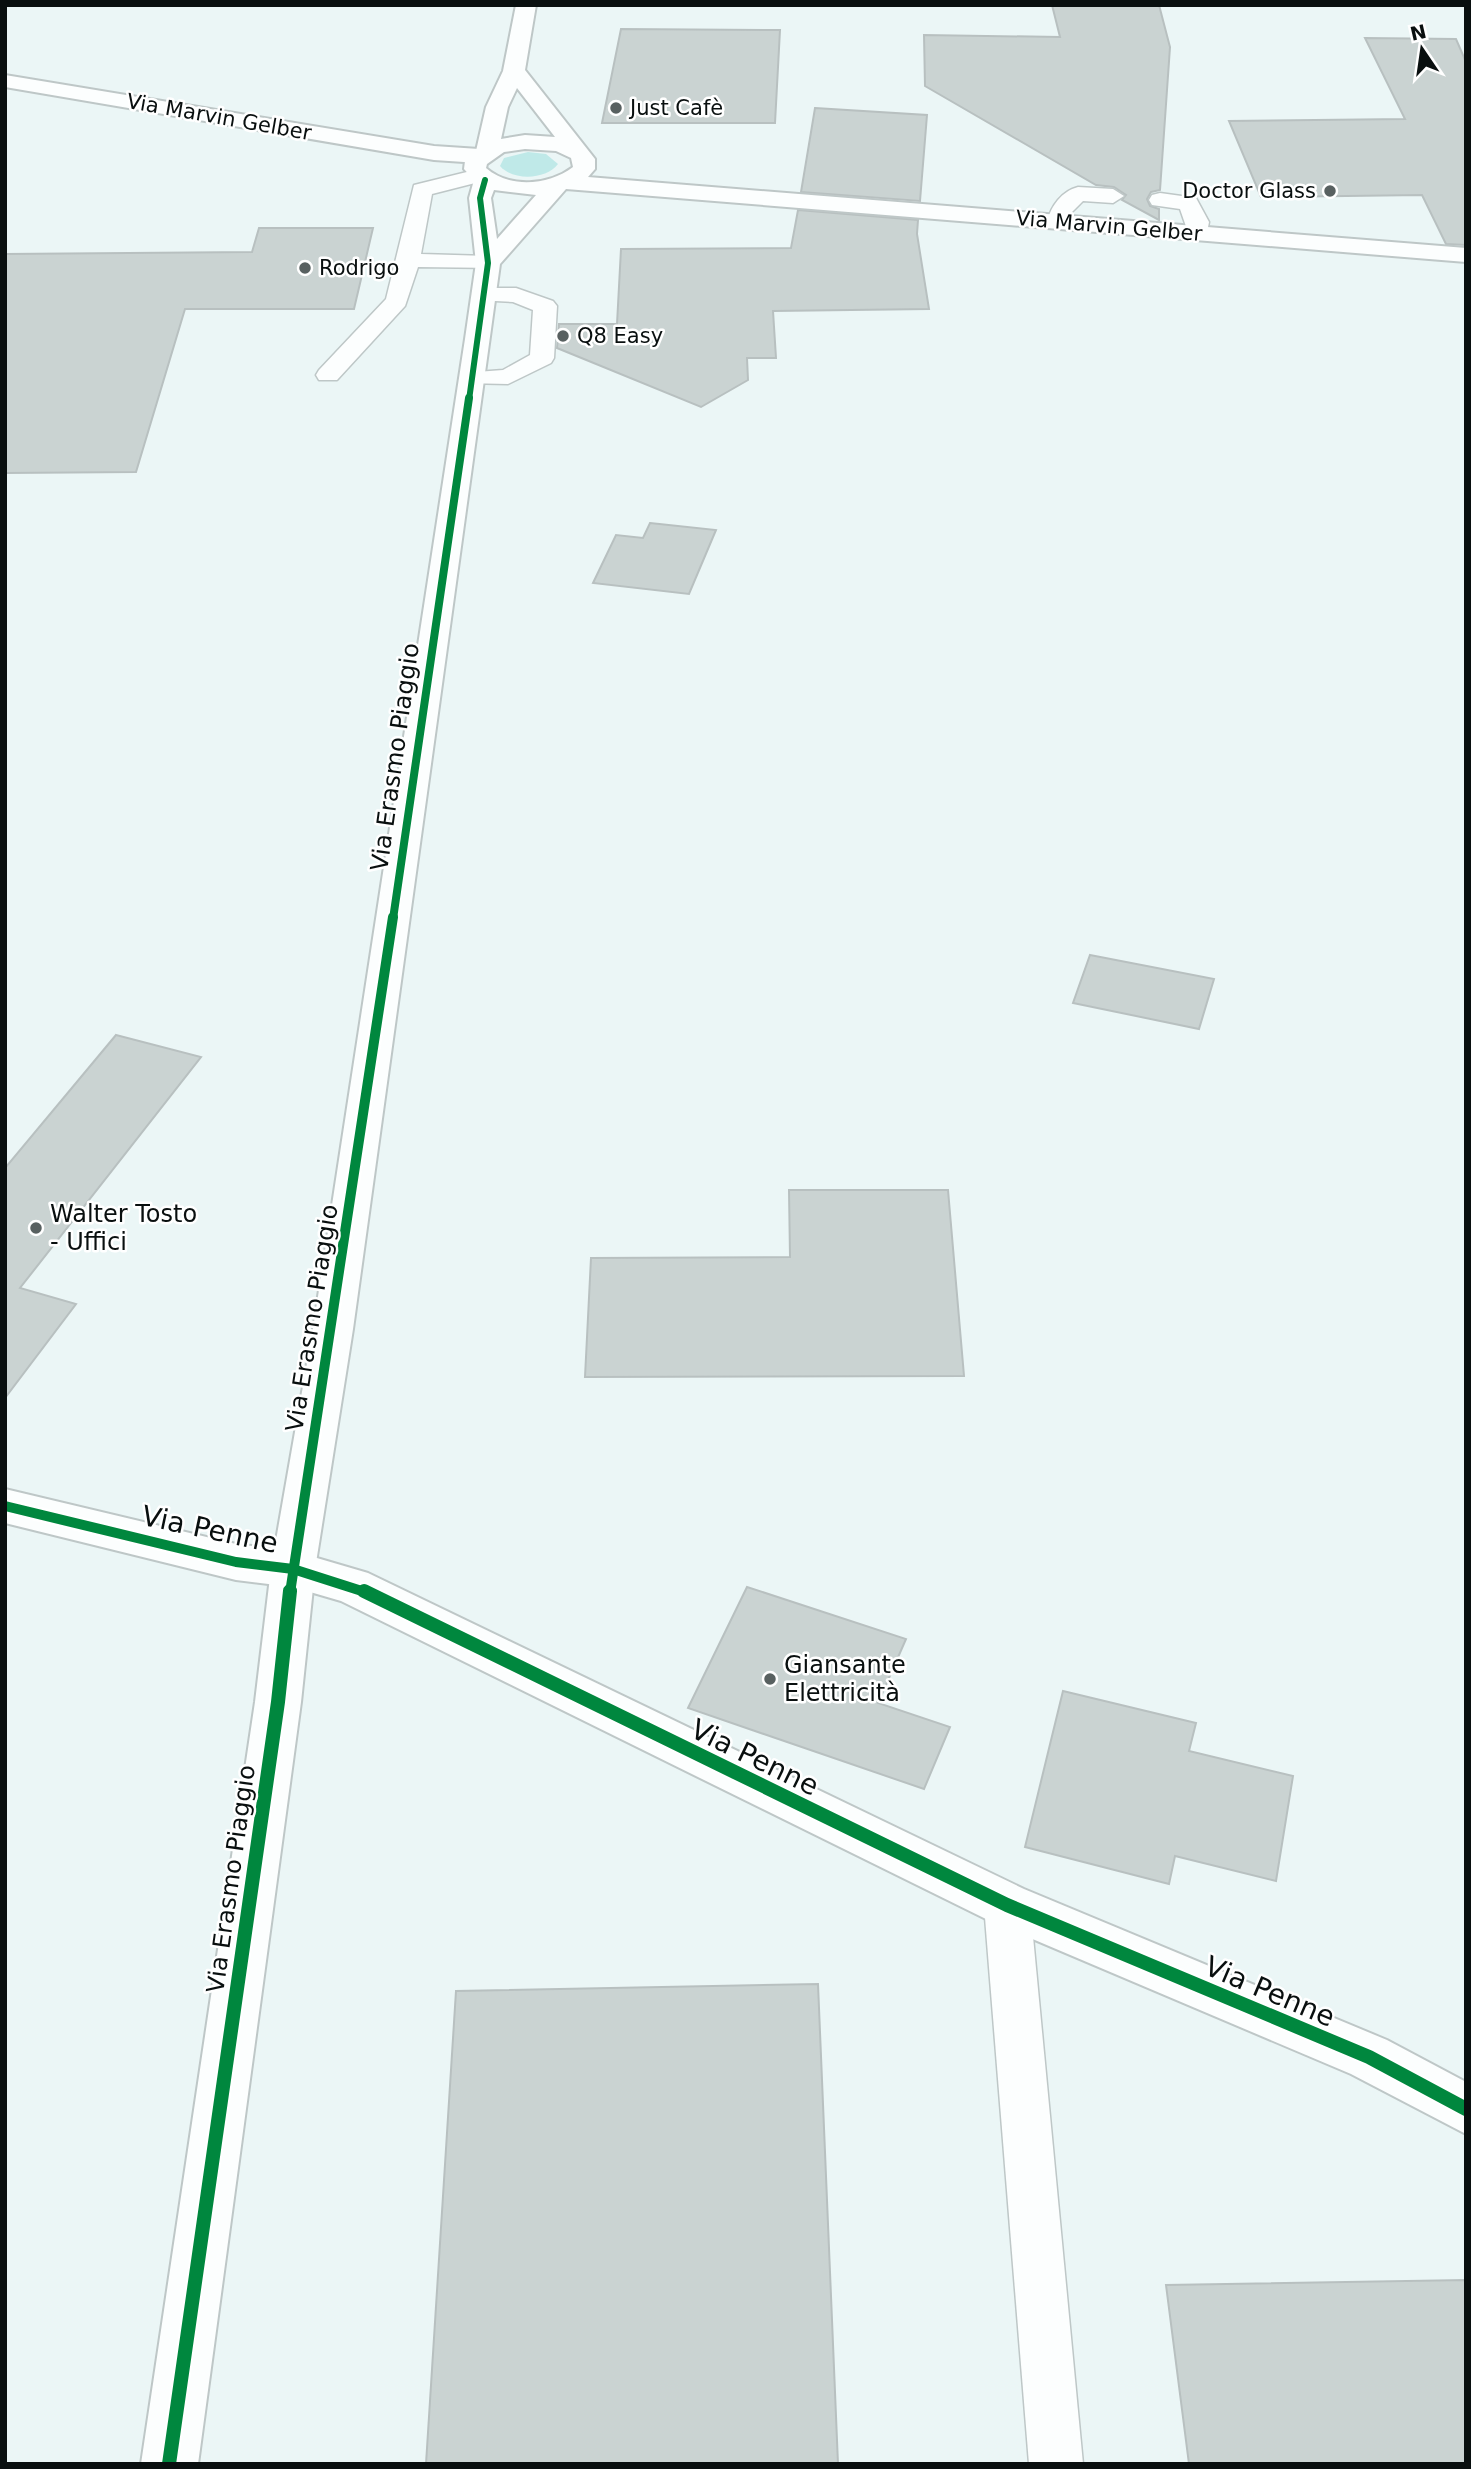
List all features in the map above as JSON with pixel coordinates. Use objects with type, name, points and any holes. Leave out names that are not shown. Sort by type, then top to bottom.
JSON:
[{"type":"street","name":"Via Erasmo Piaggio","points":[[169,2464],[278,1702],[293,1569],[335,1315],[486,279],[481,166],[497,107],[514,71],[526,5]]},
{"type":"street","points":[[486,279],[561,183],[584,169],[586,164],[514,71]]},
{"type":"street","name":"Via Marvin Gelber","points":[[5,81],[434,153],[481,166],[511,187],[561,183],[1466,255]]},
{"type":"street","points":[[481,166],[525,142],[553,143],[606,160]]},
{"type":"street","name":"Via Marvin Gelber","points":[[631,166],[752,197]]},
{"type":"street","name":"Via Penne","points":[[5,1506],[236,1562],[293,1569],[353,1586],[1007,1905],[1370,2057],[1466,2109]]},
{"type":"lane","points":[[328,375],[397,301],[422,190],[481,166]]},
{"type":"lane","points":[[1058,222],[1061,210],[1078,194],[1113,197]]},
{"type":"lane","points":[[1160,200],[1188,202],[1198,222],[1198,233]]},
{"type":"lane","points":[[408,260],[486,279],[545,306],[542,358],[508,377],[472,377]]},
{"type":"lane","points":[[1007,1905],[1056,2464]]},
{"type":"shaded area","points":[[528,152],[546,154],[558,164],[546,173],[529,177],[513,174],[500,166],[504,158]]},
{"type":"building","points":[[1052,5],[1159,5],[1170,47],[1160,190],[1151,192],[1147,199],[1150,206],[1159,209],[1159,220],[1122,200],[1126,195],[1114,187],[1096,185],[925,86],[924,35],[1060,37]]},
{"type":"building","points":[[621,29],[780,30],[775,123],[602,123]]},
{"type":"building","points":[[1365,38],[1456,39],[1466,62],[1466,245],[1446,244],[1422,195],[1261,197],[1229,121],[1405,119]]},
{"type":"building","points":[[815,108],[927,115],[920,201],[801,192]]},
{"type":"building","points":[[798,210],[918,220],[917,234],[929,309],[773,311],[776,358],[747,358],[748,380],[701,407],[557,348],[559,324],[617,324],[621,249],[791,248]]},
{"type":"building","points":[[259,228],[373,228],[354,309],[185,309],[136,472],[5,473],[5,254],[252,252]]},
{"type":"building","points":[[650,523],[716,530],[689,594],[593,583],[616,535],[643,538]]},
{"type":"building","points":[[1090,955],[1214,979],[1199,1029],[1073,1003]]},
{"type":"building","name":"Walter Tosto - Uffici","points":[[116,1035],[201,1057],[20,1288],[76,1304],[5,1398],[5,1168]]},
{"type":"building","points":[[789,1190],[948,1190],[964,1376],[585,1377],[591,1258],[790,1257]]},
{"type":"building","points":[[747,1587],[906,1639],[878,1703],[950,1727],[924,1789],[688,1708]]},
{"type":"building","points":[[1063,1691],[1196,1723],[1189,1751],[1293,1776],[1276,1881],[1175,1856],[1169,1884],[1025,1847]]},
{"type":"building","points":[[818,1984],[838,2464],[426,2464],[456,1991]]},
{"type":"building","points":[[1466,2280],[1466,2464],[1189,2464],[1166,2285]]},
{"type":"cycle path","points":[[169,2464],[278,1702],[293,1569],[333,1329],[478,339],[488,263],[480,198],[485,180]]},
{"type":"cycle path","points":[[5,1506],[236,1562],[293,1569],[353,1586],[1007,1905],[1369,2057],[1466,2109]]},
{"type":"place","name":"Just Cafè","points":[[616,108]]},
{"type":"place","name":"Doctor Glass","points":[[1330,191]]},
{"type":"place","name":"Rodrigo","points":[[305,268]]},
{"type":"place","name":"Q8 Easy","points":[[563,336]]},
{"type":"place","name":"Walter Tosto - Uffici","points":[[36,1228]]},
{"type":"place","name":"Giansante Elettricità","points":[[770,1679]]}]
